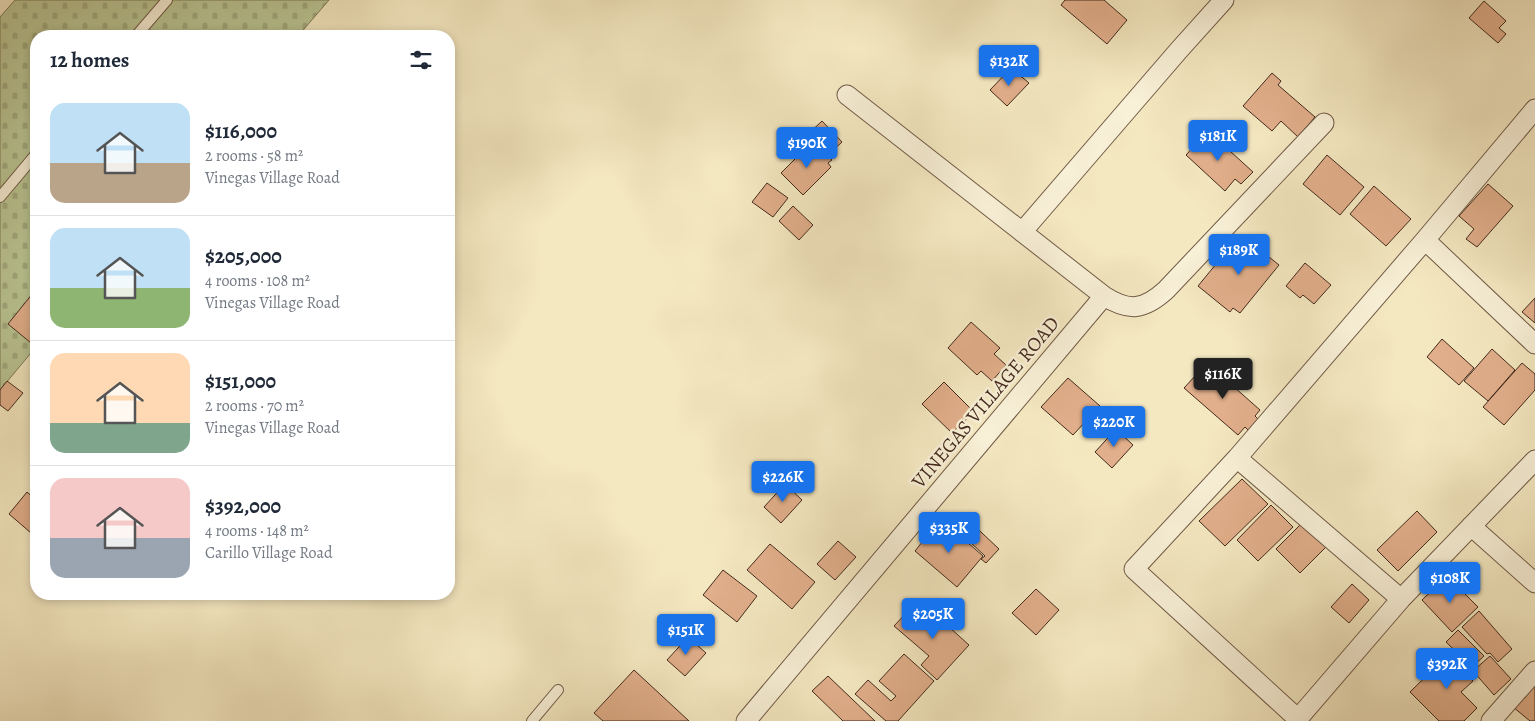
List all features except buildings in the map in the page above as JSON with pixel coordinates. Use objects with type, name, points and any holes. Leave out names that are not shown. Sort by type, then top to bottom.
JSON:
[{"type":"street","points":[[1022,232],[1224,0]]},
{"type":"street","points":[[847,95],[1104,296],[1117,304],[1131,307],[1142,305],[1156,298],[1324,123]]},
{"type":"street","points":[[1535,109],[1425,240],[1236,458],[1134,569],[1297,720],[1401,599],[1535,460]]},
{"type":"street","points":[[1425,240],[1535,344]]},
{"type":"street","name":"VINEGAS VILLAGE ROAD","points":[[746,721],[1104,296]]},
{"type":"street","points":[[1236,458],[1401,599]]},
{"type":"street","points":[[1471,526],[1535,583]]},
{"type":"street","points":[[1498,718],[1535,671]]},
{"type":"lane","points":[[141,30],[167,0]]},
{"type":"lane","points":[[0,197],[30,161]]},
{"type":"lane","points":[[532,721],[558,690]]},
{"type":"green space","points":[[15,0],[329,0],[303,30],[30,30],[30,354],[0,390],[0,17]]}]
